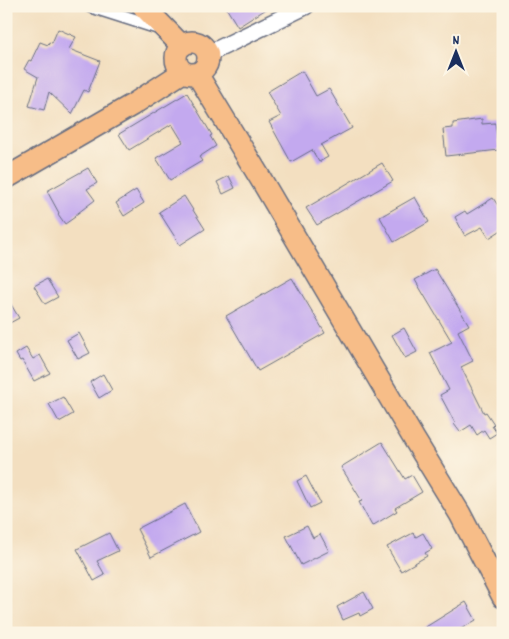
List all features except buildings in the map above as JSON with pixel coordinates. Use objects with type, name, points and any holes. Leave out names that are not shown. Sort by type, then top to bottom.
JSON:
[{"type":"highway","points":[[143,6],[166,30],[192,63],[262,181],[419,436],[460,514],[501,583]]},
{"type":"highway","points":[[6,165],[192,63]]},
{"type":"highway","points":[[6,178],[132,105],[192,63]]},
{"type":"street","points":[[90,6],[166,30]]},
{"type":"street","points":[[192,63],[306,6]]}]
